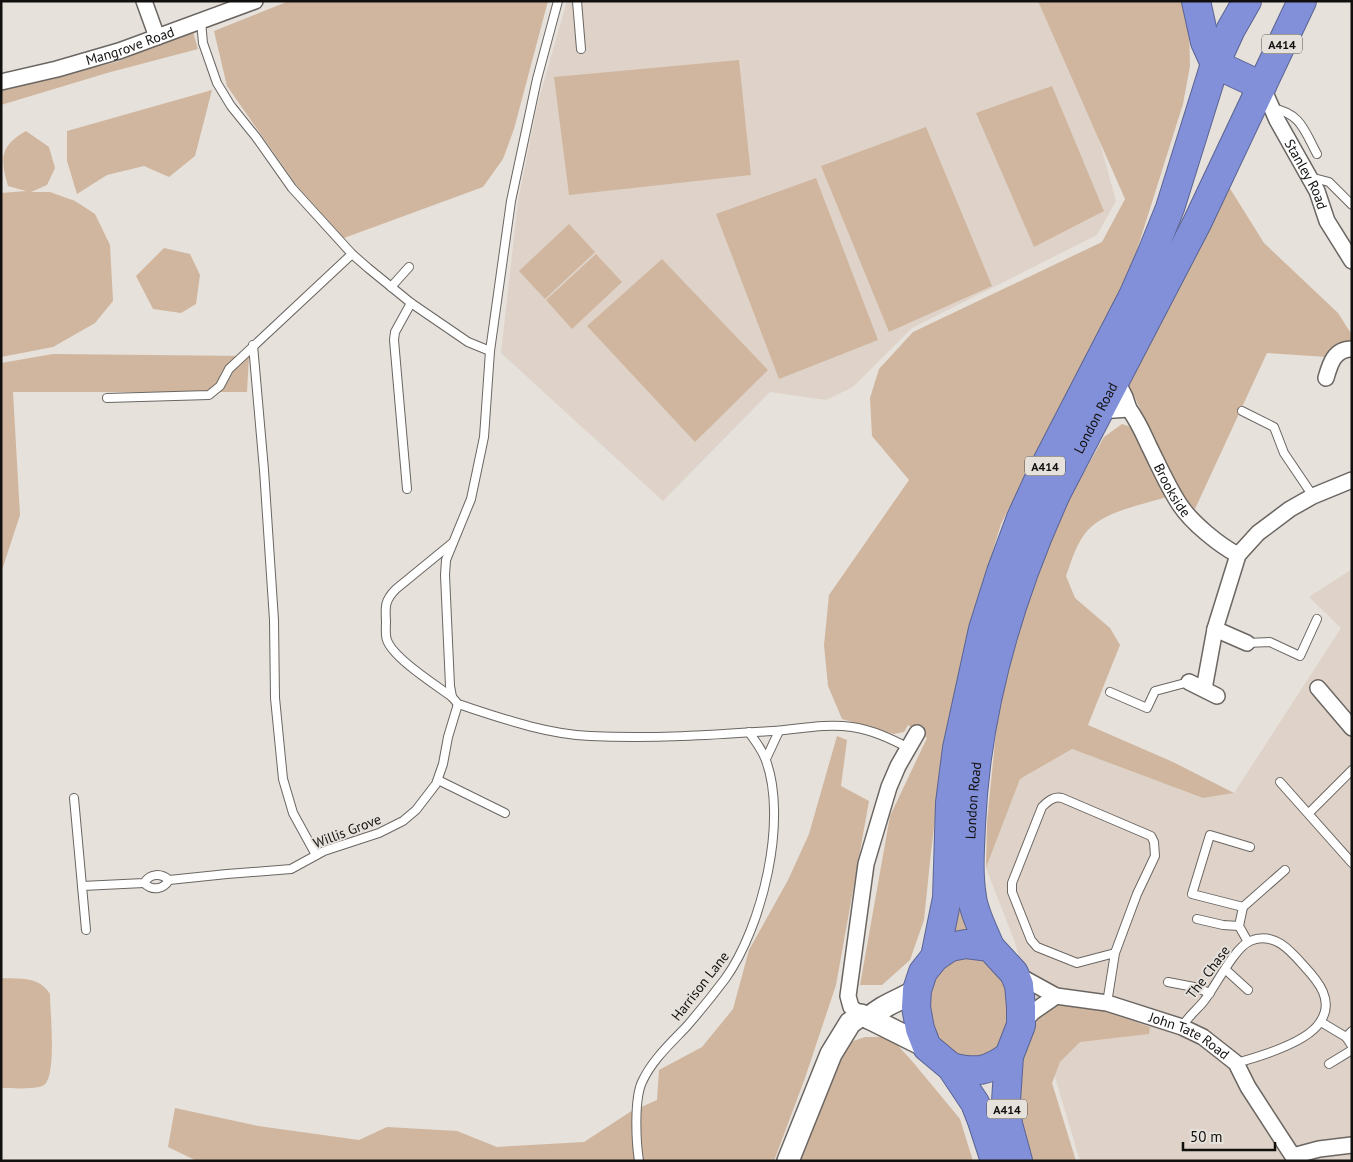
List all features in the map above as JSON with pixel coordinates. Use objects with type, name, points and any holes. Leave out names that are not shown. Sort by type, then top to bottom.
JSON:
[{"type":"highway","points":[[1196,1],[1205,42],[1215,64],[1266,97]]},
{"type":"highway","name":"London Road","points":[[935,957],[947,898],[950,803],[957,748],[983,628],[998,581],[1021,518],[1151,255],[1170,208],[1215,64],[1231,29],[1247,1]]},
{"type":"highway","name":"London Road","points":[[990,946],[972,899],[970,864],[972,808],[987,698],[1005,627],[1019,583],[1039,532],[1070,465],[1266,97],[1302,1]]},
{"type":"highway","points":[[966,944],[990,946],[1014,973],[1019,985],[1021,1025],[1009,1056],[997,1065],[983,1070],[970,1071],[951,1067],[928,1047],[920,1028],[916,1007],[916,990],[923,972],[935,957],[950,947],[966,944]]},
{"type":"highway","name":"A414","points":[[1009,1056],[1006,1101],[1008,1124],[1018,1161]]},
{"type":"highway","name":"A414","points":[[951,1067],[975,1102],[995,1161]]},
{"type":"main road","points":[[788,1161],[831,1054],[850,1023],[916,990]]},
{"type":"main road","points":[[865,1016],[928,1047]]},
{"type":"street","points":[[144,1],[157,37]]},
{"type":"street","name":"Mangrove Road","points":[[1,82],[84,62],[157,37],[245,3]]},
{"type":"street","name":"Stanley Road","points":[[1266,97],[1316,191],[1327,221],[1352,261]]},
{"type":"street","points":[[1326,378],[1331,362],[1338,353],[1345,349],[1352,349]]},
{"type":"street","name":"Brookside","points":[[1116,379],[1129,409],[1139,423],[1184,511],[1194,522],[1228,550],[1238,555]]},
{"type":"street","points":[[1098,411],[1129,409]]},
{"type":"street","points":[[1189,682],[1210,692],[1215,629],[1238,555],[1258,533],[1290,509],[1313,496],[1352,480]]},
{"type":"street","points":[[1215,629],[1247,643]]},
{"type":"street","points":[[1318,688],[1352,728]]},
{"type":"street","points":[[865,1016],[851,1007],[848,996],[866,864],[889,787],[898,766],[917,733]]},
{"type":"street","points":[[1014,973],[1056,996],[1033,1012],[1021,1025]]},
{"type":"street","name":"John Tate Road","points":[[1056,996],[1106,1003],[1182,1027],[1203,1037],[1236,1063],[1248,1087],[1292,1159]]},
{"type":"street","points":[[1292,1159],[1319,1149],[1352,1145]]},
{"type":"lane","points":[[452,697],[445,575],[446,560],[471,499],[484,437],[490,351],[516,170],[537,79],[558,1]]},
{"type":"lane","points":[[577,1],[581,49]]},
{"type":"lane","points":[[201,20],[203,43],[217,83],[292,188],[352,254],[391,288],[468,342],[490,351]]},
{"type":"lane","points":[[1266,97],[1300,121],[1317,154]]},
{"type":"lane","points":[[1308,176],[1329,182],[1352,205]]},
{"type":"lane","points":[[107,398],[209,395],[220,386],[229,369],[253,345],[352,254]]},
{"type":"lane","points":[[391,288],[409,267]]},
{"type":"lane","points":[[407,489],[394,332],[411,303]]},
{"type":"lane","points":[[253,345],[270,574],[275,698],[283,779],[293,813],[316,855]]},
{"type":"lane","points":[[1242,411],[1274,427],[1284,453],[1313,496]]},
{"type":"lane","points":[[452,543],[396,589],[388,598],[385,610],[386,640],[391,649],[402,660],[452,697],[458,704],[564,734],[630,736],[779,731],[829,725],[870,730],[909,748]]},
{"type":"lane","points":[[1247,643],[1270,642],[1300,656],[1317,619]]},
{"type":"lane","points":[[1110,692],[1146,708],[1155,691],[1189,682]]},
{"type":"lane","name":"Willis Grove","points":[[144,883],[146,879],[156,875],[169,880],[291,870],[316,855],[379,833],[403,821],[416,810],[438,780],[458,704]]},
{"type":"lane","points":[[766,759],[779,731]]},
{"type":"lane","name":"Harrison Lane","points":[[639,1161],[637,1147],[638,1103],[642,1082],[663,1050],[687,1026],[726,978],[742,951],[761,904],[771,850],[773,826],[772,786],[766,759],[749,732]]},
{"type":"lane","points":[[1309,813],[1352,770]]},
{"type":"lane","points":[[438,780],[505,813]]},
{"type":"lane","points":[[1280,782],[1352,863]]},
{"type":"lane","points":[[74,798],[86,930]]},
{"type":"lane","points":[[1106,1003],[1115,953],[1137,894],[1155,856],[1154,842],[1151,836],[1062,798],[1053,798],[1042,807],[1012,883],[1012,892],[1031,940],[1037,947],[1078,963],[1115,953]]},
{"type":"lane","points":[[1243,907],[1192,894],[1210,836],[1250,847]]},
{"type":"lane","points":[[1248,942],[1240,926],[1243,907],[1285,870]]},
{"type":"lane","name":"Willis Grove","points":[[82,886],[144,883],[150,888],[155,889],[164,886],[169,880]]},
{"type":"lane","points":[[1197,919],[1223,925],[1240,926]]},
{"type":"lane","name":"The Chase","points":[[1182,1027],[1188,1017],[1210,993],[1236,954],[1248,942],[1259,938],[1270,939],[1289,949],[1322,988],[1325,1012],[1321,1022]]},
{"type":"lane","points":[[1226,970],[1248,990]]},
{"type":"lane","points":[[1168,982],[1194,987],[1210,993]]},
{"type":"lane","points":[[1236,1063],[1264,1055],[1302,1038],[1321,1022],[1349,1034],[1352,1048],[1328,1064]]},
{"type":"shaded area","points":[[289,1],[548,1],[514,129],[503,159],[483,187],[344,238],[297,186],[227,86],[214,31]]},
{"type":"shaded area","points":[[567,1],[1061,1],[1116,201],[1097,235],[912,328],[853,387],[826,400],[770,392],[663,501],[501,353],[518,201],[538,102]]},
{"type":"shaded area","points":[[1038,1],[1183,1],[1189,25],[1190,66],[1183,104],[1130,272],[1001,524],[969,628],[946,730],[924,920],[910,960],[882,985],[860,985],[890,816],[927,738],[908,725],[904,732],[894,734],[842,719],[828,686],[824,645],[829,595],[909,480],[872,436],[870,398],[879,369],[913,332],[1102,242],[1125,199]]},
{"type":"shaded area","points":[[192,29],[198,49],[107,73],[1,105],[1,87],[117,62]]},
{"type":"shaded area","points":[[739,60],[751,175],[569,195],[554,77]]},
{"type":"shaded area","points":[[1052,86],[1104,211],[1034,247],[976,113]]},
{"type":"shaded area","points":[[212,90],[195,156],[169,177],[144,166],[107,175],[77,194],[67,161],[67,131]]},
{"type":"shaded area","points":[[926,127],[992,286],[889,332],[821,166]]},
{"type":"shaded area","points":[[26,131],[49,147],[55,168],[47,185],[31,192],[50,192],[75,201],[95,214],[110,245],[113,301],[95,323],[53,347],[1,357],[1,193],[26,191],[8,186],[3,160],[4,154],[11,142]]},
{"type":"shaded area","points":[[816,178],[878,340],[779,379],[716,214]]},
{"type":"shaded area","points":[[1229,187],[1264,243],[1338,313],[1352,335],[1352,340],[1327,357],[1267,353],[1195,509],[1179,493],[1129,385],[1205,231]]},
{"type":"shaded area","points":[[569,224],[595,252],[545,299],[519,271]]},
{"type":"shaded area","points":[[164,248],[190,254],[200,275],[196,304],[181,313],[153,309],[136,276]]},
{"type":"shaded area","points":[[596,254],[622,282],[572,329],[546,300]]},
{"type":"shaded area","points":[[662,259],[768,370],[695,442],[587,326]]},
{"type":"shaded area","points":[[53,354],[249,356],[247,392],[13,392],[20,515],[1,573],[1,363]]},
{"type":"shaded area","points":[[1122,424],[1135,428],[1170,496],[1126,509],[1095,523],[1084,535],[1072,558],[1066,576],[1075,598],[1110,628],[1120,645],[1088,725],[1173,762],[1234,793],[1203,798],[1072,749],[1020,779],[986,868],[987,822],[997,722],[1014,629],[1054,525],[1104,437]]},
{"type":"shaded area","points":[[1352,569],[1352,1161],[1080,1161],[1014,940],[986,868],[1020,779],[1072,749],[1203,798],[1234,793],[1341,628],[1309,597]]},
{"type":"shaded area","points":[[837,736],[847,740],[841,786],[869,801],[836,985],[805,1078],[774,1161],[197,1161],[168,1147],[175,1108],[258,1126],[359,1140],[387,1127],[457,1131],[497,1147],[584,1142],[630,1112],[657,1100],[659,1070],[702,1047],[733,1009],[749,950],[788,880],[809,834]]},
{"type":"shaded area","points":[[954,893],[977,932],[953,934]]},
{"type":"shaded area","points":[[979,953],[1000,970],[1014,1004],[997,1053],[959,1060],[936,1042],[925,993],[950,955]]},
{"type":"shaded area","points":[[1,978],[35,981],[46,988],[50,994],[52,1057],[48,1079],[40,1087],[1,1088]]},
{"type":"shaded area","points":[[1072,1004],[1098,1009],[1150,1027],[1149,1034],[1080,1042],[1060,1062],[1052,1083],[1076,1161],[1030,1161],[1020,1128],[1017,1107],[1018,1080],[1023,1050],[1031,1025],[1037,1017],[1053,1007]]},
{"type":"shaded area","points":[[865,1037],[890,1037],[912,1061],[960,1119],[973,1161],[798,1161],[847,1043]]}]
